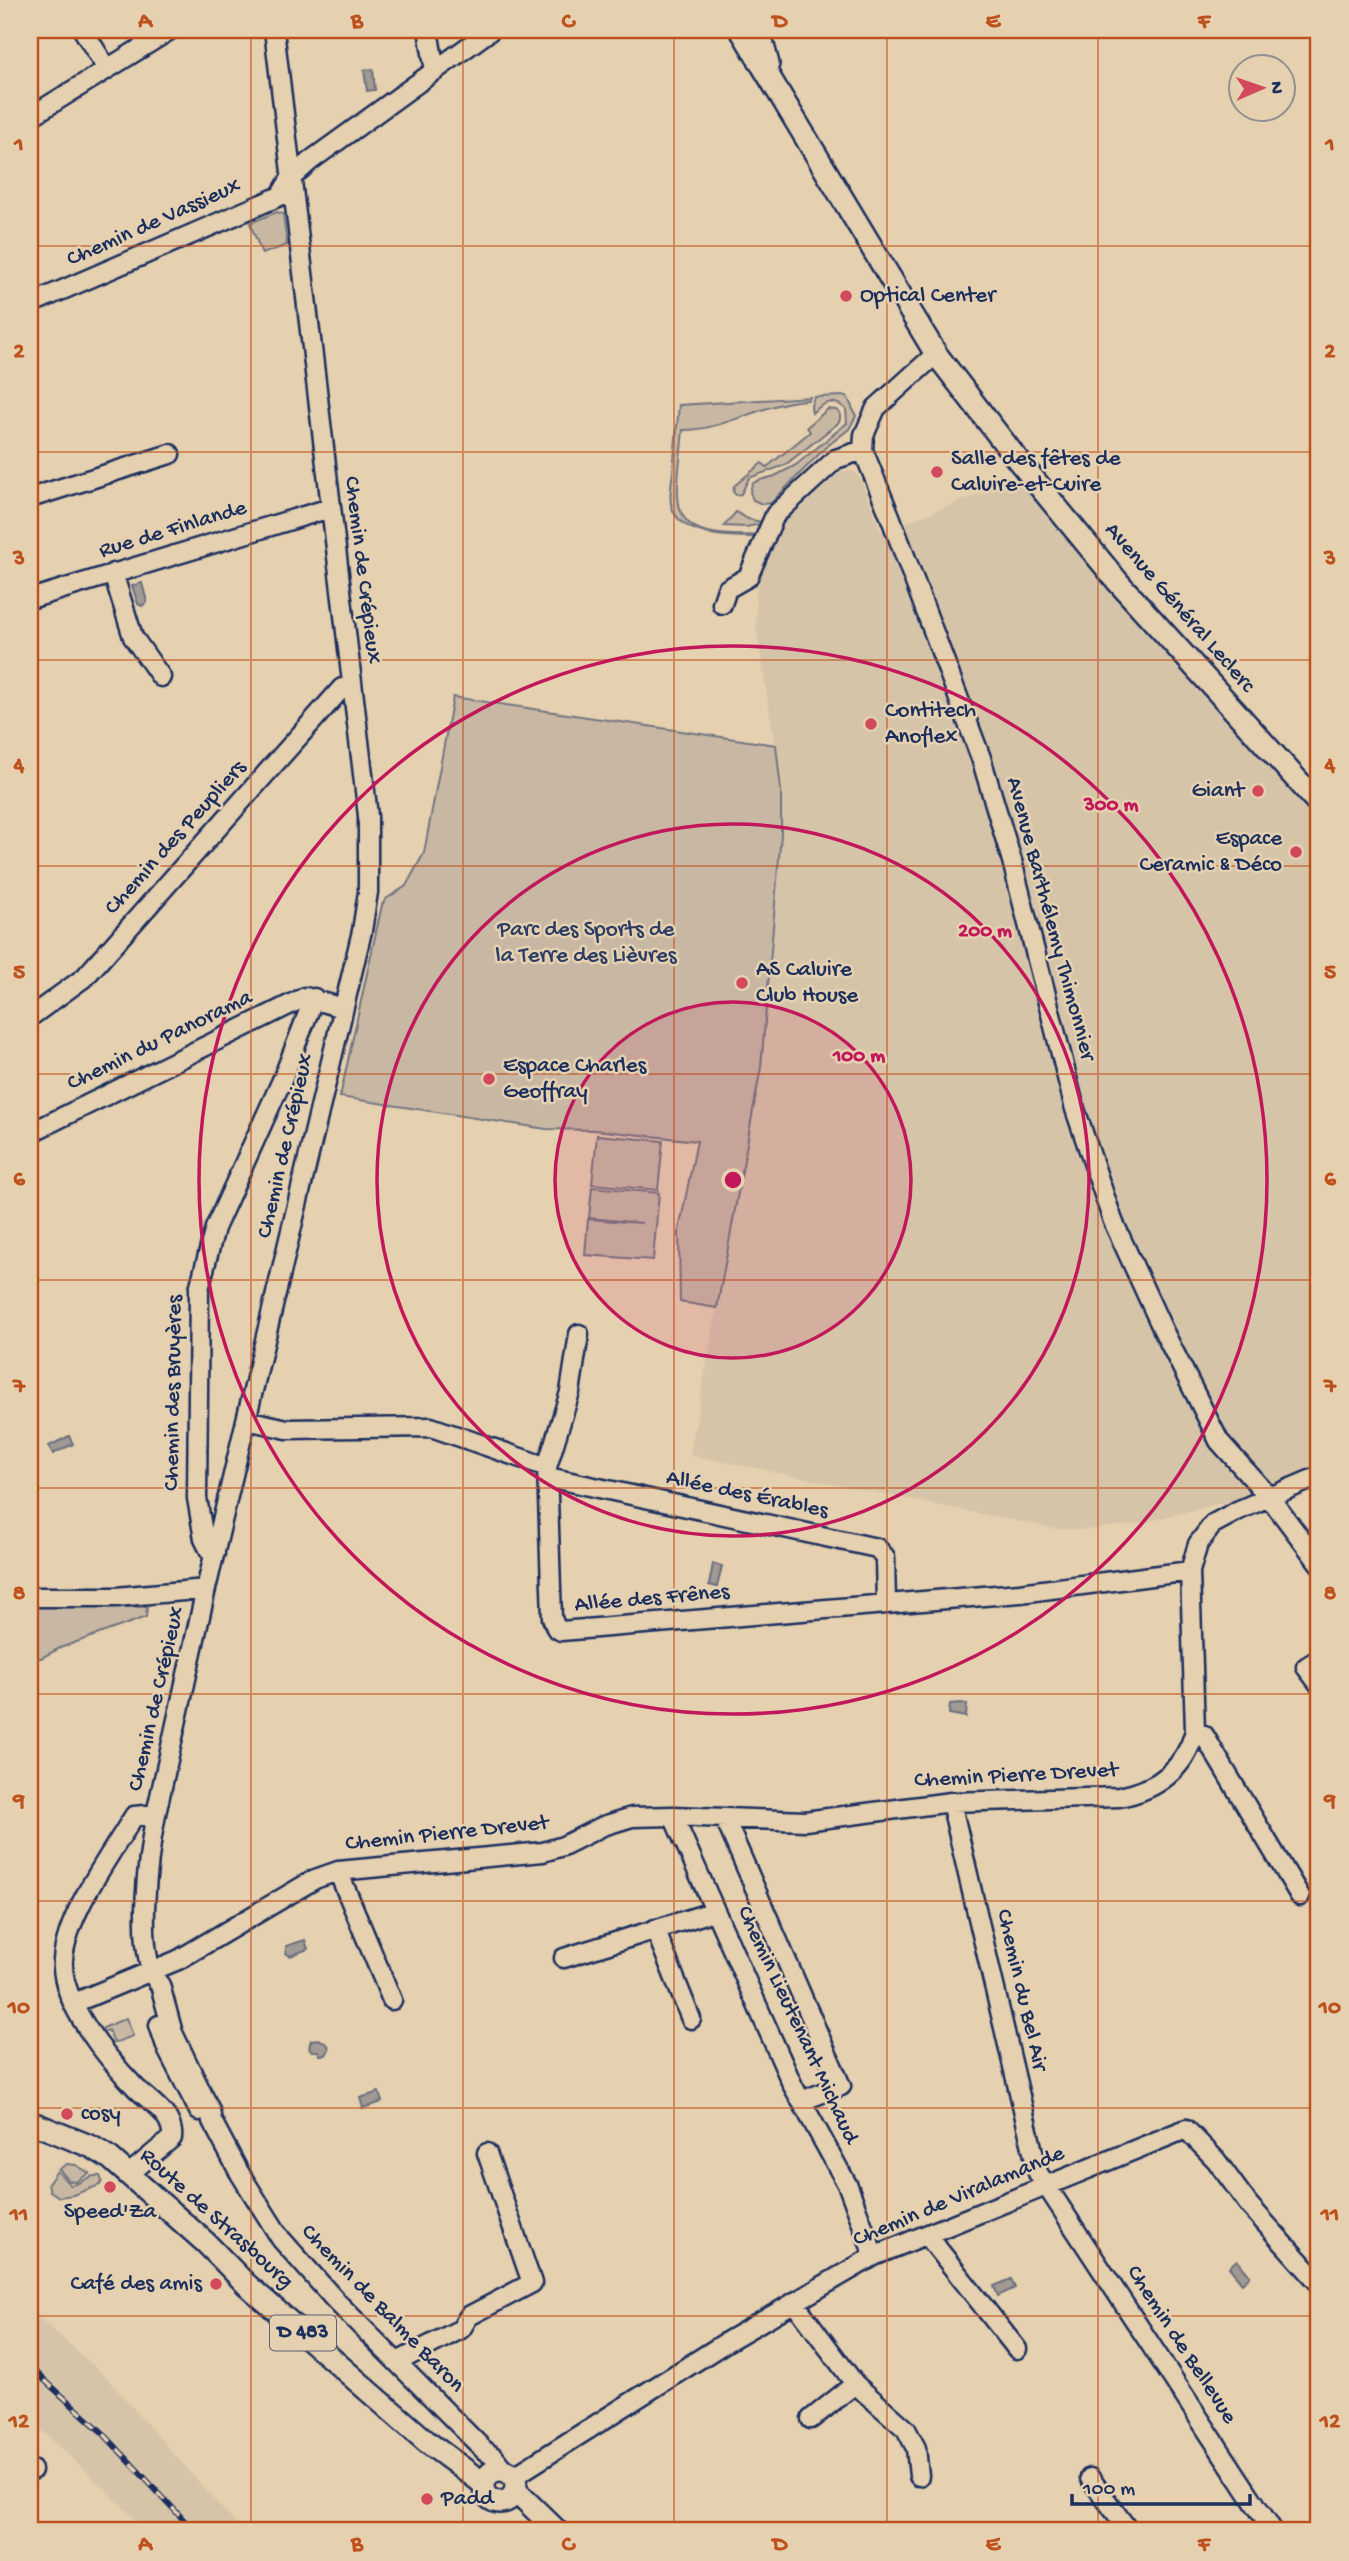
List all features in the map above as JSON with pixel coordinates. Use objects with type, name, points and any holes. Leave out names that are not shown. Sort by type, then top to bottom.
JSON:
[{"type":"main road","name":"Avenue Général Leclerc","points":[[741,30],[936,354],[1013,454],[1118,582],[1319,804]]},
{"type":"main road","name":"Avenue Général Leclerc","points":[[758,30],[776,89]]},
{"type":"main road","name":"Route de Strasbourg","points":[[30,2122],[92,2147],[129,2174],[206,2243],[246,2284],[427,2442],[502,2483]]},
{"type":"main road","name":"D 483","points":[[502,2483],[538,2531]]},
{"type":"main road","name":"D 483","points":[[502,2483],[557,2531]]},
{"type":"street","points":[[83,30],[107,69]]},
{"type":"street","points":[[30,117],[170,30]]},
{"type":"street","name":"Chemin de Crépieux","points":[[129,2174],[172,2138],[171,2126],[158,2107],[114,2063],[74,2003],[66,1988],[63,1974],[66,1943],[90,1888],[134,1816],[156,1814],[206,1590],[362,931],[368,892],[370,850],[274,30]]},
{"type":"street","points":[[428,30],[435,71]]},
{"type":"street","name":"Chemin de Vassieux","points":[[30,304],[280,196],[291,178],[310,161],[491,30]]},
{"type":"street","points":[[722,604],[727,589],[748,577],[775,515],[836,458],[863,450],[864,435],[876,408],[936,354]]},
{"type":"street","name":"Avenue Barthélemy Thimonnier","points":[[863,450],[981,758],[1019,887],[1075,1109],[1113,1221],[1163,1330],[1220,1441],[1270,1498],[1319,1563]]},
{"type":"street","points":[[30,498],[170,454]]},
{"type":"street","name":"Rue de Finlande","points":[[30,599],[330,508]]},
{"type":"street","points":[[113,573],[133,637],[161,677]]},
{"type":"street","name":"Chemin des Peupliers","points":[[30,1017],[85,977],[342,688],[352,687]]},
{"type":"street","name":"Chemin du Panorama","points":[[30,1133],[305,997],[314,998]]},
{"type":"street","points":[[314,998],[344,1008]]},
{"type":"street","name":"Chemin des Bruyères","points":[[215,1553],[209,1551],[204,1539],[197,1499],[199,1289],[215,1228],[283,1078],[314,998]]},
{"type":"street","points":[[247,1420],[287,1429],[431,1427],[547,1472],[570,1392],[579,1334]]},
{"type":"street","name":"Allée des Érables","points":[[547,1472],[877,1548],[885,1558],[886,1604]]},
{"type":"street","name":"Allée des Frênes","points":[[547,1472],[552,1618],[555,1628],[561,1631],[1013,1593],[1190,1571]]},
{"type":"street","name":"Chemin Pierre Drevet","points":[[74,2003],[154,1974],[316,1878],[338,1871],[542,1852],[563,1846],[620,1819],[632,1817],[813,1820],[951,1802],[1119,1797],[1138,1793],[1162,1781],[1180,1765],[1195,1731],[1190,1571],[1198,1544],[1213,1524],[1319,1476]]},
{"type":"street","points":[[30,1597],[116,1597],[206,1590]]},
{"type":"street","points":[[1319,1658],[1306,1667],[1319,1684]]},
{"type":"street","points":[[1195,1731],[1204,1735],[1300,1896]]},
{"type":"street","name":"Chemin du Bel Air","points":[[951,1802],[1038,2173],[1046,2188]]},
{"type":"street","name":"Chemin de Balme Baron","points":[[156,1814],[149,1847],[145,1891],[149,1954],[173,2033],[210,2110],[212,2121],[239,2172],[281,2239],[336,2301],[494,2457],[502,2483]]},
{"type":"street","name":"Chemin Lieutenant Michaud","points":[[673,1816],[801,2101],[848,2186],[874,2256]]},
{"type":"street","points":[[725,1819],[841,2086],[801,2101]]},
{"type":"street","points":[[338,1871],[392,2000]]},
{"type":"street","points":[[564,1958],[715,1910]]},
{"type":"street","points":[[655,1929],[691,2019]]},
{"type":"street","name":"Chemin de Viralamande","points":[[502,2483],[794,2302],[874,2256],[1186,2129],[1216,2160],[1249,2205],[1319,2283]]},
{"type":"street","points":[[397,2362],[461,2329],[469,2316],[532,2283],[487,2153]]},
{"type":"street","name":"Chemin de Bellevue","points":[[1046,2188],[1080,2235],[1273,2531]]},
{"type":"street","points":[[927,2235],[1017,2349]]},
{"type":"street","points":[[794,2302],[855,2384],[906,2429],[916,2448],[919,2476]]},
{"type":"street","points":[[811,2419],[855,2384]]},
{"type":"street","points":[[1090,2478],[1129,2531]]},
{"type":"shaded area","points":[[373,69],[375,90],[367,91],[364,70]]},
{"type":"shaded area","points":[[842,471],[853,471],[861,480],[881,532],[1018,479],[1121,602],[1319,822],[1319,1474],[1268,1491],[1138,1524],[1086,1530],[1056,1529],[690,1455],[761,1067],[781,834],[780,778],[756,625],[756,593],[764,561],[785,522]]},
{"type":"shaded area","points":[[142,583],[147,602],[142,606],[138,604],[132,586]]},
{"type":"shaded area","points":[[69,1436],[73,1444],[53,1454],[49,1446]]},
{"type":"shaded area","points":[[713,1564],[722,1566],[717,1587],[709,1585]]},
{"type":"shaded area","points":[[950,1704],[967,1704],[966,1717],[949,1714]]},
{"type":"shaded area","points":[[305,1940],[308,1949],[290,1956],[286,1953],[286,1946]]},
{"type":"shaded area","points":[[319,2039],[328,2045],[326,2055],[320,2055],[318,2051],[309,2048],[311,2040]]},
{"type":"shaded area","points":[[379,2092],[382,2102],[363,2108],[360,2098]]},
{"type":"shaded area","points":[[1237,2260],[1250,2276],[1242,2283],[1229,2267]]},
{"type":"shaded area","points":[[1011,2279],[1015,2288],[998,2296],[994,2286]]},
{"type":"shaded area","points":[[30,2310],[103,2374],[242,2531],[146,2531],[109,2493],[30,2422]]},
{"type":"green space","points":[[277,212],[283,214],[287,245],[262,254],[250,223]]},
{"type":"green space","points":[[847,396],[856,416],[849,429],[826,447],[771,503],[762,504],[753,500],[750,492],[752,484],[796,465],[847,423],[846,409],[837,403],[825,404],[812,413],[814,397]]},
{"type":"green space","points":[[810,397],[808,400],[777,405],[714,426],[683,430],[678,480],[678,499],[682,513],[690,524],[705,531],[727,535],[759,535],[720,536],[694,529],[684,524],[676,515],[670,496],[679,405]]},
{"type":"green space","points":[[828,409],[840,413],[837,424],[785,465],[749,478],[741,494],[736,495],[733,492],[734,486],[762,463],[767,467],[810,432],[807,427]]},
{"type":"green space","points":[[736,512],[761,522],[746,527],[724,526]]},
{"type":"green space","name":"Parc des Sports de la Terre des Lièvres","points":[[453,697],[776,745],[781,790],[781,834],[761,1067],[717,1308],[680,1302],[679,1230],[697,1141],[594,1130],[546,1129],[340,1097],[382,905],[386,899],[406,886],[424,853]]},
{"type":"green space","points":[[597,1135],[663,1141],[658,1190],[592,1184]]},
{"type":"green space","points":[[592,1187],[659,1193],[653,1260],[585,1255],[588,1219],[642,1223],[589,1218]]},
{"type":"green space","points":[[30,1607],[147,1607],[146,1617],[60,1648],[41,1658],[30,1657]]},
{"type":"green space","points":[[126,2018],[133,2036],[114,2043],[108,2030],[102,2033],[103,2028]]},
{"type":"green space","points":[[67,2164],[76,2165],[89,2173],[76,2182],[69,2181],[59,2169]]},
{"type":"green space","points":[[57,2171],[70,2185],[95,2176],[100,2176],[102,2181],[100,2185],[59,2197],[50,2191],[48,2184]]},
{"type":"railway","points":[[30,2367],[102,2432],[194,2531]]},
{"type":"place","name":"Optical Center","points":[[846,296]]},
{"type":"place","name":"Salle des fêtes de Caluire-et-Cuire","points":[[937,472]]},
{"type":"place","name":"Contitech Anoflex","points":[[871,724]]},
{"type":"place","name":"Giant","points":[[1258,791]]},
{"type":"place","name":"Espace Ceramic & Déco","points":[[1296,852]]},
{"type":"place","name":"AS Caluire Club House","points":[[742,983]]},
{"type":"place","name":"Espace Charles Geoffray","points":[[489,1079]]},
{"type":"place","name":"cosy","points":[[67,2114]]},
{"type":"place","name":"Speed'Za","points":[[110,2187]]},
{"type":"place","name":"Café des amis","points":[[216,2284]]},
{"type":"place","name":"Padd","points":[[427,2499]]}]
